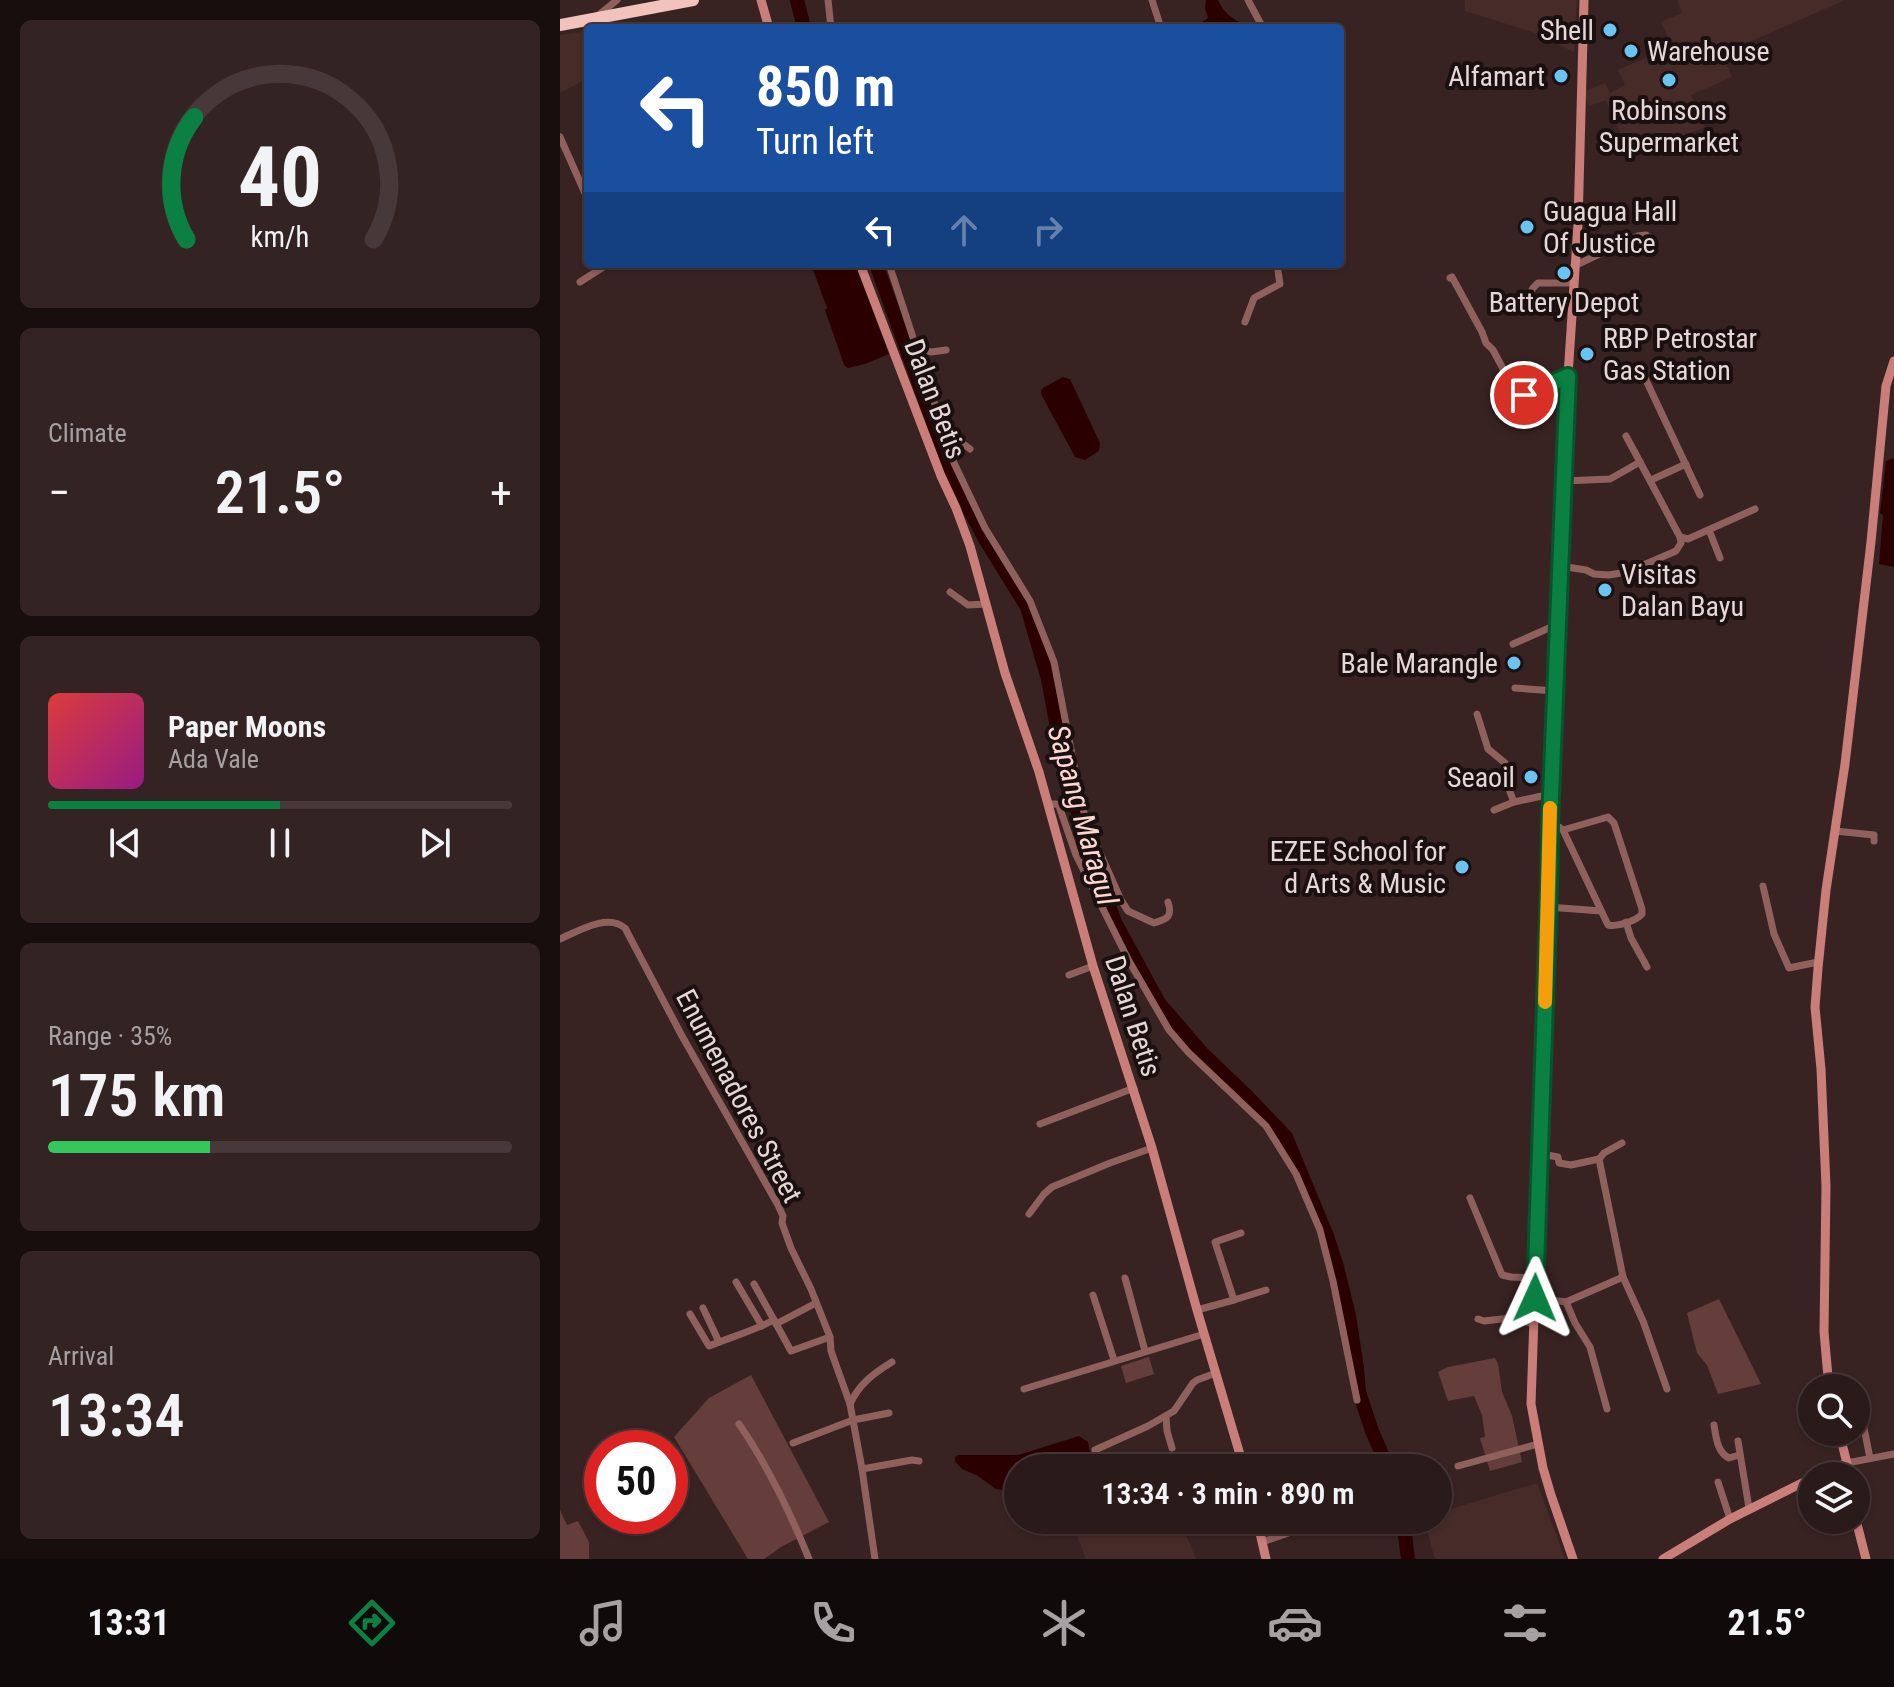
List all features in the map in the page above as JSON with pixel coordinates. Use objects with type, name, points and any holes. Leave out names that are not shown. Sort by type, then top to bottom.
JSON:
[{"type":"highway","points":[[560,25],[693,0]]},
{"type":"street","points":[[594,19],[617,0]]},
{"type":"street","points":[[761,0],[768,24]]},
{"type":"street","points":[[828,0],[831,24]]},
{"type":"street","points":[[1152,0],[1160,24]]},
{"type":"street","points":[[1248,0],[1261,24]]},
{"type":"street","points":[[1573,1559],[1551,1495],[1531,1404],[1551,794],[1568,376],[1578,224],[1584,0]]},
{"type":"street","points":[[560,137],[584,191]]},
{"type":"street","points":[[1574,266],[1638,236],[1646,235],[1653,241]]},
{"type":"street","points":[[580,282],[602,268]]},
{"type":"street","name":"Dalan Betis","points":[[862,268],[970,546],[1005,673],[1039,772],[1093,966],[1152,1148],[1240,1454]]},
{"type":"street","points":[[890,268],[954,463],[985,528],[1030,601],[1043,630],[1054,662],[1085,817],[1121,900],[1128,911],[1154,923],[1167,918],[1170,910],[1168,902]]},
{"type":"street","points":[[1245,322],[1254,298],[1280,284],[1278,268]]},
{"type":"street","points":[[1450,278],[1516,393],[1520,396],[1568,376]]},
{"type":"street","points":[[1531,292],[1538,283],[1573,283]]},
{"type":"street","points":[[915,347],[931,352],[946,350]]},
{"type":"street","points":[[1828,1374],[1824,1340],[1826,1186],[1815,1007],[1818,962],[1871,542],[1886,386],[1894,361]]},
{"type":"street","points":[[1645,378],[1700,495]]},
{"type":"street","points":[[945,430],[970,449]]},
{"type":"street","points":[[1560,566],[1594,574],[1627,572],[1676,551],[1681,543],[1626,436]]},
{"type":"street","points":[[1564,481],[1610,479],[1640,462]]},
{"type":"street","points":[[1651,480],[1686,464]]},
{"type":"street","points":[[1680,537],[1688,539],[1755,509]]},
{"type":"street","points":[[1709,530],[1720,558]]},
{"type":"street","points":[[950,592],[968,605],[986,604]]},
{"type":"street","points":[[1513,644],[1558,624]]},
{"type":"street","points":[[1515,688],[1555,691]]},
{"type":"street","points":[[1477,714],[1488,749],[1505,763],[1514,802]]},
{"type":"street","points":[[1494,810],[1551,794]]},
{"type":"street","points":[[1048,804],[1059,806],[1076,855],[1129,961],[1169,1030],[1266,1126],[1296,1174],[1320,1230],[1357,1400]]},
{"type":"street","points":[[1550,821],[1563,830],[1608,925],[1639,918],[1642,914],[1614,823],[1608,817],[1563,830]]},
{"type":"street","points":[[1835,831],[1874,838],[1874,824]]},
{"type":"street","points":[[1763,886],[1774,934],[1789,968],[1818,962]]},
{"type":"street","points":[[1548,907],[1601,911]]},
{"type":"street","name":"Enumenadores Street","points":[[560,939],[610,920],[622,924],[778,1205],[791,1248],[830,1337],[831,1351],[850,1404],[875,1559]]},
{"type":"street","points":[[1626,922],[1647,967]]},
{"type":"street","points":[[1069,975],[1093,966]]},
{"type":"street","points":[[1040,1124],[1134,1088]]},
{"type":"street","points":[[1541,1154],[1558,1157],[1559,1163],[1571,1165],[1599,1159],[1622,1143]]},
{"type":"street","points":[[1029,1214],[1052,1187],[1152,1148]]},
{"type":"street","points":[[1599,1159],[1623,1277],[1643,1321],[1667,1389]]},
{"type":"street","points":[[1470,1198],[1502,1275],[1535,1278]]},
{"type":"street","points":[[1234,1300],[1215,1242],[1241,1233]]},
{"type":"street","points":[[1535,1298],[1566,1302],[1623,1277]]},
{"type":"street","points":[[1125,1278],[1145,1351]]},
{"type":"street","points":[[736,1282],[762,1326]]},
{"type":"street","points":[[754,1284],[789,1350],[793,1352],[830,1337]]},
{"type":"street","points":[[1197,1310],[1266,1290]]},
{"type":"street","points":[[1093,1295],[1114,1360]]},
{"type":"street","points":[[1566,1302],[1590,1347],[1607,1409]]},
{"type":"street","points":[[690,1314],[710,1346],[816,1303]]},
{"type":"street","points":[[703,1308],[719,1342]]},
{"type":"street","points":[[1478,1319],[1511,1318],[1534,1324]]},
{"type":"street","points":[[1024,1389],[1204,1334]]},
{"type":"street","points":[[850,1404],[867,1379],[892,1362]]},
{"type":"street","points":[[1095,1450],[1166,1416],[1178,1408],[1193,1383],[1216,1373]]},
{"type":"street","points":[[793,1443],[853,1420],[889,1413]]},
{"type":"street","points":[[1166,1416],[1172,1448]]},
{"type":"street","points":[[739,1424],[783,1499],[809,1559]]},
{"type":"street","points":[[1714,1425],[1719,1449],[1724,1455],[1729,1458],[1739,1455]]},
{"type":"street","points":[[1738,1441],[1749,1508]]},
{"type":"street","points":[[1458,1466],[1538,1444]]},
{"type":"street","points":[[1868,1446],[1870,1458]]},
{"type":"street","points":[[1860,1462],[1894,1454]]},
{"type":"street","points":[[862,1469],[919,1461]]},
{"type":"street","points":[[1718,1482],[1730,1519]]},
{"type":"street","points":[[1663,1559],[1749,1508],[1798,1485]]},
{"type":"street","points":[[1260,1534],[1266,1559]]},
{"type":"street","points":[[1262,1542],[1289,1534]]},
{"type":"street","points":[[1860,1534],[1866,1559]]},
{"type":"shaded area","points":[[1206,0],[1218,0],[1232,18],[1244,24],[1199,24],[1208,18]]},
{"type":"shaded area","points":[[1465,0],[1577,0],[1574,52],[1532,32],[1465,11]]},
{"type":"shaded area","name":"Robinsons Supermarket","points":[[1677,0],[1845,0],[1722,54],[1732,77],[1691,95],[1705,127],[1631,158],[1606,100],[1589,106],[1583,92],[1605,83],[1610,93],[1625,85],[1618,70],[1672,46],[1661,22],[1682,13]]},
{"type":"shaded area","points":[[584,32],[584,80],[560,93],[560,35]]},
{"type":"shaded area","points":[[812,268],[857,268],[889,354],[848,368],[844,365],[825,310],[827,308]]},
{"type":"shaded area","points":[[1063,377],[1070,379],[1100,443],[1099,451],[1085,460],[1075,457],[1041,394],[1043,388]]},
{"type":"shaded area","points":[[1894,458],[1894,567],[1879,564],[1883,515],[1880,513],[1886,461]]},
{"type":"shaded area","points":[[1719,1299],[1761,1384],[1718,1394],[1707,1365],[1697,1353],[1687,1313]]},
{"type":"shaded area","points":[[1149,1357],[1154,1374],[1126,1383],[1121,1366]]},
{"type":"shaded area","points":[[1495,1358],[1522,1462],[1490,1471],[1480,1438],[1485,1437],[1482,1415],[1474,1396],[1448,1401],[1438,1372],[1448,1367]]},
{"type":"shaded area","points":[[751,1375],[829,1522],[764,1559],[748,1559],[688,1460],[688,1430],[680,1430],[709,1398]]},
{"type":"shaded area","points":[[1079,1436],[1088,1442],[1090,1454],[1021,1454]]},
{"type":"shaded area","points":[[958,1455],[1004,1455],[1004,1490],[996,1489],[962,1469],[955,1461]]},
{"type":"shaded area","points":[[1537,1483],[1565,1559],[1435,1559],[1428,1534],[1452,1534],[1452,1509]]},
{"type":"shaded area","points":[[560,1510],[567,1525],[578,1521],[589,1542],[589,1559],[560,1559]]},
{"type":"shaded area","points":[[1076,1534],[1186,1534],[1196,1559],[1086,1559]]},
{"type":"waterway","name":"Sapang Maragul","points":[[797,0],[803,24]]},
{"type":"waterway","name":"Sapang Maragul","points":[[877,268],[954,481],[1027,607],[1048,679],[1060,744],[1084,836],[1115,922],[1159,1003],[1202,1053],[1286,1137],[1337,1267],[1349,1316],[1359,1392],[1382,1454]]},
{"type":"waterway","name":"Sapang Maragul","points":[[1405,1534],[1408,1559]]},
{"type":"slow traffic","points":[[1545,1002],[1550,808]]},
{"type":"place","name":"Shell","points":[[1610,30]]},
{"type":"place","name":"Warehouse","points":[[1631,51]]},
{"type":"place","name":"Alfamart","points":[[1561,76]]},
{"type":"place","name":"Robinsons Supermarket","points":[[1669,80]]},
{"type":"place","name":"Guagua Hall Of Justice","points":[[1527,227]]},
{"type":"place","name":"Battery Depot","points":[[1564,273]]},
{"type":"place","name":"RBP Petrostar Gas Station","points":[[1587,354]]},
{"type":"place","name":"Visitas Dalan Bayu","points":[[1605,590]]},
{"type":"place","name":"Bale Marangle","points":[[1514,663]]},
{"type":"place","name":"Seaoil","points":[[1531,777]]},
{"type":"place","name":"EZEE School for d Arts & Music","points":[[1462,867]]},
{"type":"route","points":[[1524,395],[1568,376],[1535,1298]]}]
